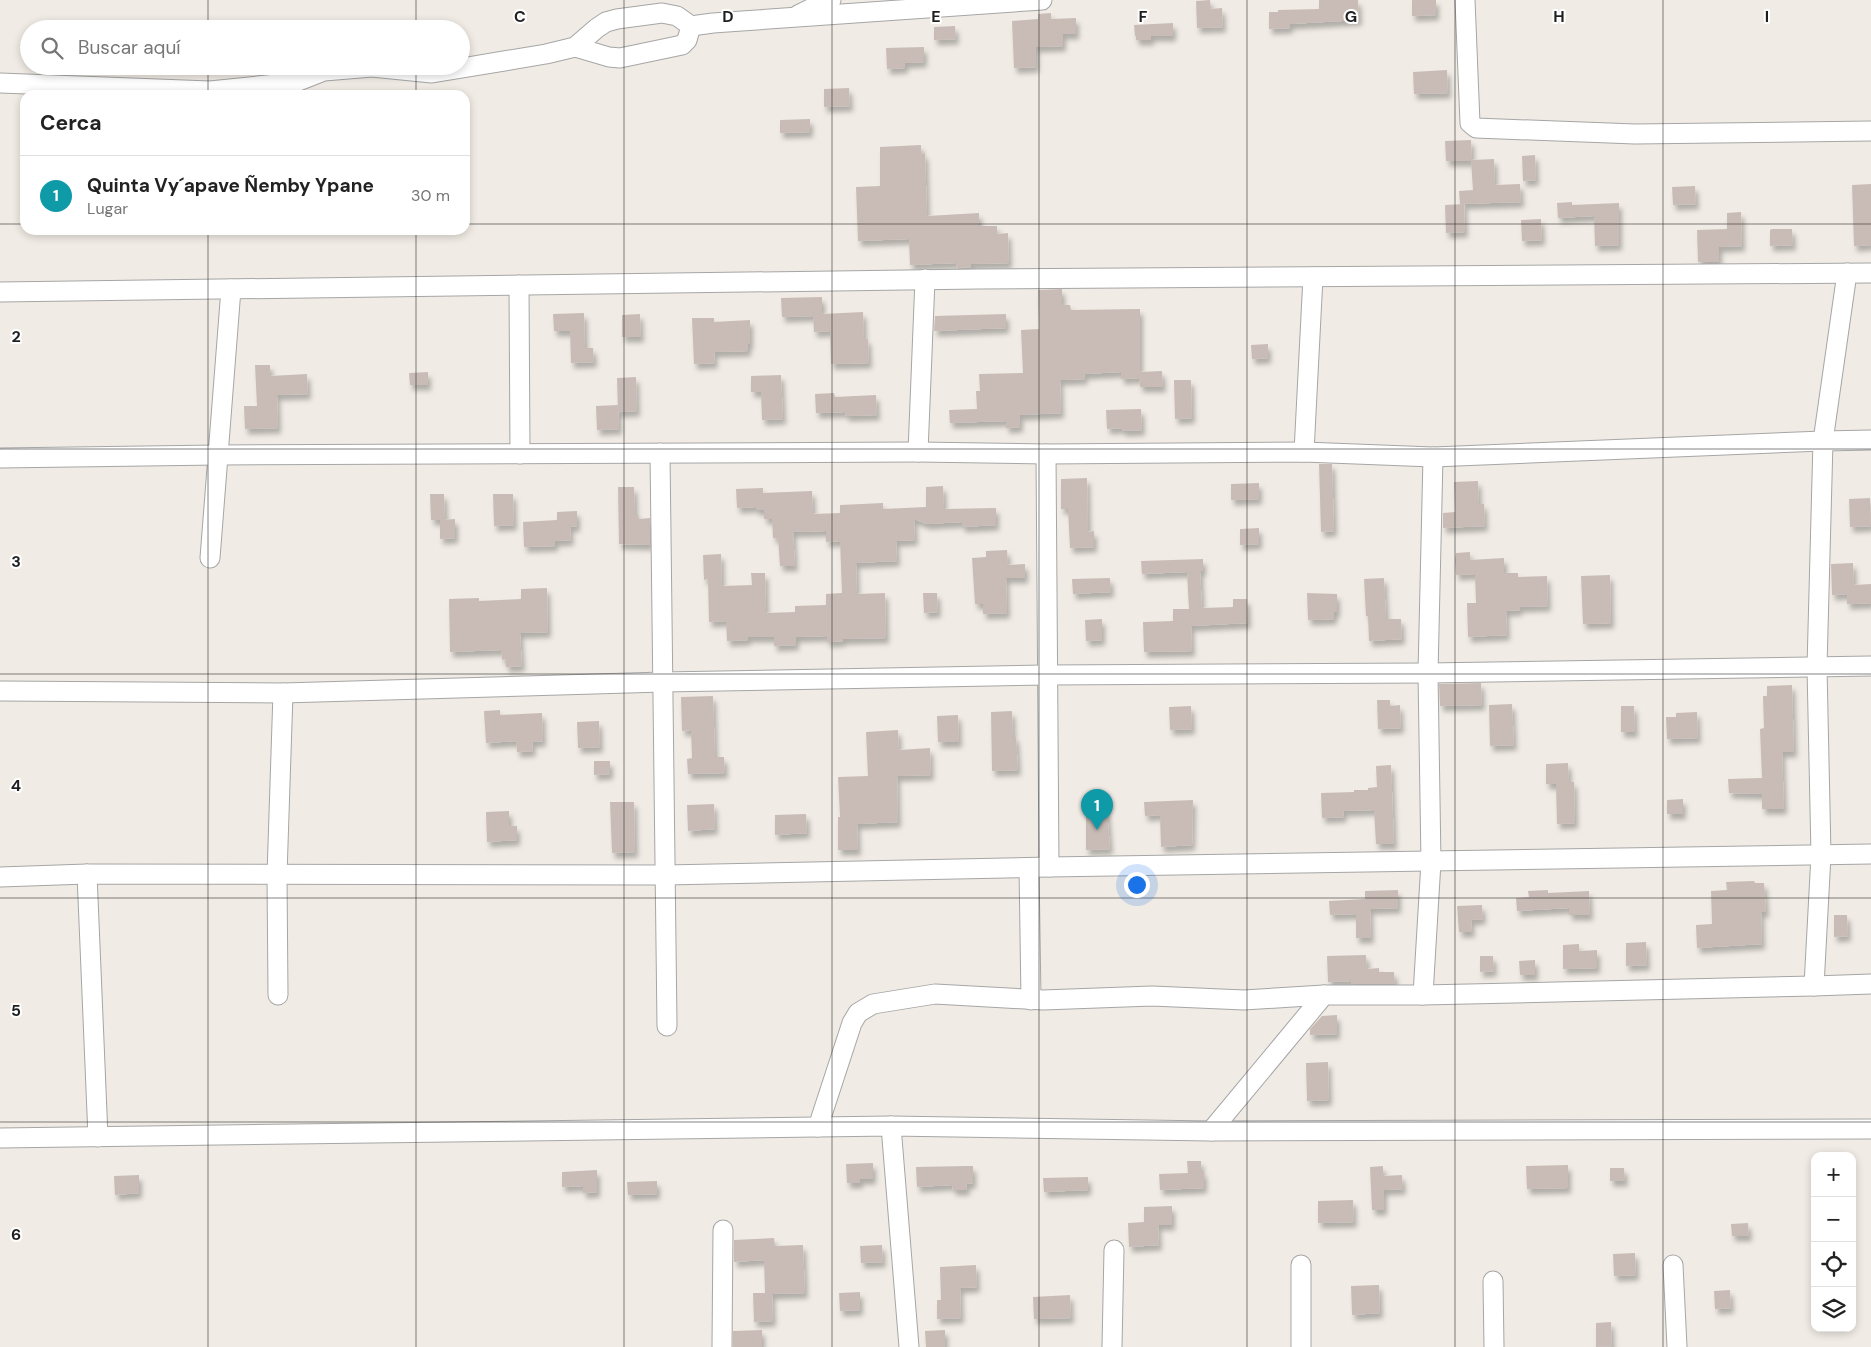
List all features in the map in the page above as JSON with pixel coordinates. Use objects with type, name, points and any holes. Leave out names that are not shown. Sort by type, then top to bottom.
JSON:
[{"type":"street","points":[[792,18],[831,0]]},
{"type":"street","points":[[470,67],[546,54],[575,46],[606,22],[662,13],[677,16],[691,26],[1042,0]]},
{"type":"street","points":[[1465,0],[1470,123],[1476,128],[1635,134],[1871,131]]},
{"type":"street","points":[[575,46],[609,57],[620,58],[682,46],[687,40],[691,26]]},
{"type":"street","points":[[0,83],[210,90],[296,82],[314,75]]},
{"type":"street","points":[[1814,986],[1821,855],[1817,667],[1823,441],[1847,273]]},
{"type":"street","points":[[0,292],[925,279],[1312,277],[1439,274],[1871,273]]},
{"type":"street","points":[[1304,452],[1312,277]]},
{"type":"street","points":[[918,452],[925,279]]},
{"type":"street","points":[[519,285],[520,454]]},
{"type":"street","points":[[210,558],[231,289]]},
{"type":"street","points":[[0,458],[660,452],[1046,454],[1304,452],[1433,457],[1871,440]]},
{"type":"street","points":[[660,452],[667,1026]]},
{"type":"street","points":[[1046,454],[1046,675],[1049,867]]},
{"type":"street","points":[[1423,995],[1431,862],[1428,673],[1433,457]]},
{"type":"street","points":[[0,691],[283,693],[663,682],[1046,675],[1428,673],[1871,666]]},
{"type":"street","points":[[278,995],[277,875],[283,693]]},
{"type":"street","points":[[0,877],[87,874],[665,875],[1871,854]]},
{"type":"street","points":[[1029,868],[1030,1000]]},
{"type":"street","points":[[87,874],[98,1137]]},
{"type":"street","points":[[818,1127],[852,1023],[858,1013],[873,1004],[935,994],[1030,1000],[1152,996],[1244,1000],[1324,995],[1423,995],[1871,984]]},
{"type":"street","points":[[1211,1131],[1324,995]]},
{"type":"street","points":[[0,1138],[891,1126],[1211,1131],[1871,1129]]},
{"type":"street","points":[[891,1126],[908,1347]]},
{"type":"street","points":[[722,1347],[723,1230]]},
{"type":"street","points":[[1112,1347],[1114,1250]]},
{"type":"street","points":[[1301,1265],[1301,1347]]},
{"type":"street","points":[[1672,1265],[1677,1347]]},
{"type":"street","points":[[1493,1281],[1494,1347]]},
{"type":"building","points":[[1210,0],[1211,9],[1222,8],[1223,27],[1197,28],[1196,1]]},
{"type":"building","points":[[1319,0],[1358,0],[1359,20],[1290,24],[1290,28],[1269,29],[1269,12],[1319,9]]},
{"type":"building","points":[[1412,0],[1436,0],[1436,15],[1412,16]]},
{"type":"building","points":[[1051,13],[1051,19],[1076,18],[1076,34],[1063,34],[1063,46],[1036,47],[1036,67],[1014,68],[1012,21],[1038,19],[1038,14]]},
{"type":"building","points":[[1173,23],[1173,36],[1151,36],[1151,40],[1136,40],[1134,25]]},
{"type":"building","points":[[955,26],[956,39],[934,40],[934,27]]},
{"type":"building","points":[[924,47],[924,62],[905,63],[905,68],[887,69],[886,48]]},
{"type":"building","points":[[1447,70],[1448,93],[1414,94],[1413,72]]},
{"type":"building","points":[[849,88],[850,106],[824,107],[824,89]]},
{"type":"building","points":[[810,119],[810,132],[780,133],[780,120]]},
{"type":"building","points":[[1471,140],[1472,160],[1494,159],[1495,185],[1520,184],[1521,202],[1460,204],[1459,191],[1473,190],[1471,161],[1446,161],[1445,141]]},
{"type":"building","points":[[921,145],[921,154],[925,153],[927,216],[979,213],[979,226],[997,226],[997,234],[1008,233],[1009,263],[971,264],[971,267],[957,268],[956,263],[910,265],[909,239],[858,241],[856,187],[880,186],[880,147]]},
{"type":"building","points":[[1535,155],[1536,180],[1523,181],[1522,156]]},
{"type":"building","points":[[1871,184],[1871,245],[1854,246],[1852,185]]},
{"type":"building","points":[[1695,186],[1696,204],[1673,205],[1672,187]]},
{"type":"building","points":[[1572,202],[1572,205],[1619,203],[1619,245],[1595,246],[1594,216],[1558,218],[1557,203]]},
{"type":"building","points":[[1464,204],[1465,232],[1446,233],[1445,205]]},
{"type":"building","points":[[1741,212],[1742,246],[1719,247],[1719,262],[1698,262],[1697,230],[1727,229],[1727,213]]},
{"type":"building","points":[[1541,219],[1542,240],[1522,241],[1521,220]]},
{"type":"building","points":[[1792,229],[1793,245],[1770,246],[1770,230]]},
{"type":"building","points":[[1062,289],[1062,305],[1070,305],[1071,310],[1140,309],[1140,372],[1162,371],[1163,387],[1140,387],[1139,378],[1121,379],[1121,372],[1084,374],[1085,379],[1060,380],[1061,413],[1020,415],[1020,427],[1006,428],[1006,421],[950,423],[949,410],[977,409],[976,391],[980,391],[979,374],[1023,373],[1021,330],[1039,329],[1038,290]]},
{"type":"building","points":[[822,297],[822,314],[863,312],[864,339],[868,339],[869,363],[831,364],[830,331],[814,332],[813,316],[782,317],[781,298]]},
{"type":"building","points":[[584,313],[585,348],[593,348],[594,362],[571,363],[570,331],[554,331],[553,314]]},
{"type":"building","points":[[640,314],[641,337],[622,337],[622,315]]},
{"type":"building","points":[[1006,314],[1006,328],[934,331],[935,316]]},
{"type":"building","points":[[692,318],[714,318],[714,322],[750,320],[750,344],[748,344],[748,351],[714,352],[715,363],[694,364]]},
{"type":"building","points":[[1268,344],[1268,358],[1252,359],[1251,345]]},
{"type":"building","points":[[255,365],[270,365],[270,376],[307,374],[308,394],[277,395],[278,428],[245,429],[244,406],[257,406]]},
{"type":"building","points":[[428,372],[428,385],[410,385],[409,373]]},
{"type":"building","points":[[781,375],[783,419],[762,420],[761,392],[751,392],[751,376]]},
{"type":"building","points":[[636,377],[637,411],[618,412],[617,378]]},
{"type":"building","points":[[1174,380],[1191,380],[1192,418],[1175,419]]},
{"type":"building","points":[[834,393],[835,397],[876,395],[877,415],[846,416],[845,412],[816,413],[815,394]]},
{"type":"building","points":[[618,405],[619,429],[597,430],[596,406]]},
{"type":"building","points":[[1141,409],[1142,430],[1123,431],[1122,428],[1107,429],[1106,410]]},
{"type":"building","points":[[1319,464],[1332,464],[1334,531],[1321,532]]},
{"type":"building","points":[[1087,478],[1088,532],[1094,531],[1094,547],[1070,548],[1068,509],[1061,509],[1061,479]]},
{"type":"building","points":[[1478,481],[1479,504],[1484,504],[1485,526],[1443,528],[1443,513],[1455,512],[1454,482]]},
{"type":"building","points":[[1259,483],[1259,499],[1231,500],[1231,484]]},
{"type":"building","points":[[943,486],[944,509],[996,508],[996,525],[962,527],[962,522],[927,524],[914,519],[915,540],[896,541],[897,561],[856,563],[857,594],[885,593],[886,638],[843,639],[843,641],[827,642],[827,636],[796,637],[796,645],[774,646],[774,637],[748,637],[748,640],[727,641],[726,621],[709,622],[708,579],[704,580],[703,555],[721,554],[722,586],[752,585],[751,573],[765,573],[766,613],[795,612],[795,606],[826,605],[826,594],[842,593],[840,541],[826,542],[826,531],[793,532],[795,566],[780,566],[778,538],[773,538],[772,519],[764,519],[764,510],[756,510],[756,507],[737,508],[736,489],[763,488],[763,493],[812,491],[813,514],[840,513],[840,505],[883,503],[883,509],[926,507],[926,487]]},
{"type":"building","points":[[618,487],[634,487],[635,514],[638,514],[639,519],[650,518],[650,545],[619,544]]},
{"type":"building","points":[[430,494],[444,494],[445,520],[431,520]]},
{"type":"building","points":[[493,494],[513,494],[514,525],[494,526]]},
{"type":"building","points":[[1870,498],[1871,526],[1850,527],[1849,499]]},
{"type":"building","points":[[577,511],[577,526],[570,527],[571,540],[555,541],[555,546],[524,547],[523,522],[557,520],[557,512]]},
{"type":"building","points":[[455,519],[455,538],[440,539],[440,520]]},
{"type":"building","points":[[1259,528],[1259,544],[1240,545],[1240,529]]},
{"type":"building","points":[[1007,550],[1008,565],[1025,564],[1025,578],[1006,578],[1007,613],[983,614],[983,604],[975,604],[972,558],[986,557],[986,551]]},
{"type":"building","points":[[1470,552],[1470,560],[1504,558],[1504,573],[1518,573],[1518,577],[1547,576],[1548,606],[1519,607],[1520,610],[1506,611],[1507,635],[1468,637],[1467,603],[1476,603],[1475,574],[1456,575],[1455,560],[1456,553]]},
{"type":"building","points":[[1203,559],[1203,571],[1200,571],[1202,608],[1233,607],[1233,599],[1247,599],[1248,623],[1191,626],[1192,651],[1144,652],[1143,622],[1173,621],[1173,609],[1189,609],[1187,572],[1142,574],[1141,561]]},
{"type":"building","points":[[1853,563],[1854,585],[1871,584],[1871,603],[1847,604],[1847,594],[1832,595],[1831,564]]},
{"type":"building","points":[[1610,575],[1611,623],[1583,624],[1581,576]]},
{"type":"building","points":[[1110,578],[1111,592],[1073,594],[1072,579]]},
{"type":"building","points":[[1384,578],[1386,619],[1401,619],[1402,639],[1369,641],[1364,579]]},
{"type":"building","points":[[547,588],[548,632],[520,633],[522,666],[506,667],[506,659],[502,660],[501,650],[450,652],[449,599],[479,598],[479,601],[521,599],[521,589]]},
{"type":"building","points":[[923,593],[937,593],[938,612],[924,613]]},
{"type":"building","points":[[1307,593],[1337,594],[1337,612],[1334,612],[1334,619],[1308,620]]},
{"type":"building","points":[[1102,619],[1102,640],[1086,641],[1085,620]]},
{"type":"building","points":[[1481,683],[1482,705],[1440,706],[1439,684]]},
{"type":"building","points":[[1792,685],[1794,752],[1782,752],[1784,809],[1762,809],[1762,794],[1729,793],[1728,779],[1762,778],[1760,729],[1764,728],[1763,696],[1767,696],[1767,686]]},
{"type":"building","points":[[713,696],[715,757],[724,757],[725,773],[688,774],[687,759],[692,758],[691,730],[682,731],[681,697]]},
{"type":"building","points":[[1377,700],[1390,700],[1390,706],[1400,705],[1401,728],[1378,729]]},
{"type":"building","points":[[1512,704],[1514,745],[1490,746],[1489,705]]},
{"type":"building","points":[[1191,706],[1192,729],[1170,730],[1169,707]]},
{"type":"building","points":[[1621,706],[1634,706],[1635,732],[1621,732]]},
{"type":"building","points":[[500,710],[500,715],[542,713],[543,741],[532,742],[533,751],[517,752],[516,741],[486,743],[484,711]]},
{"type":"building","points":[[1012,711],[1013,737],[1016,737],[1018,770],[992,771],[991,712]]},
{"type":"building","points":[[1697,712],[1698,738],[1667,739],[1666,717],[1676,717],[1676,713]]},
{"type":"building","points":[[958,715],[959,742],[938,742],[937,716]]},
{"type":"building","points":[[599,721],[600,747],[578,748],[577,722]]},
{"type":"building","points":[[898,730],[899,750],[930,748],[931,775],[897,776],[898,822],[857,824],[858,850],[838,850],[838,817],[840,817],[838,777],[868,776],[866,732]]},
{"type":"building","points":[[594,761],[610,761],[610,774],[594,775]]},
{"type":"building","points":[[1568,763],[1569,782],[1574,782],[1575,823],[1557,824],[1556,784],[1546,784],[1546,764]]},
{"type":"building","points":[[1391,765],[1394,844],[1376,844],[1374,810],[1343,811],[1344,817],[1322,818],[1321,793],[1354,792],[1354,790],[1368,790],[1368,788],[1377,787],[1376,766]]},
{"type":"building","points":[[1683,799],[1683,814],[1667,814],[1667,800]]},
{"type":"building","points":[[1193,800],[1192,845],[1161,847],[1160,815],[1145,816],[1144,802]]},
{"type":"building","points":[[610,802],[634,802],[635,852],[612,853]]},
{"type":"building","points":[[714,804],[715,829],[688,831],[687,805]]},
{"type":"building","points":[[1107,810],[1110,849],[1086,850],[1086,811]]},
{"type":"building","points":[[509,811],[509,826],[517,826],[517,840],[487,842],[486,812]]},
{"type":"building","points":[[806,814],[807,833],[775,835],[775,815]]},
{"type":"building","points":[[1754,881],[1755,883],[1764,883],[1766,912],[1761,912],[1762,944],[1697,948],[1696,925],[1712,924],[1711,891],[1727,890],[1726,882]]},
{"type":"building","points":[[1398,890],[1398,908],[1370,909],[1371,938],[1356,938],[1356,914],[1330,915],[1329,901],[1365,899],[1365,891]]},
{"type":"building","points":[[1548,890],[1548,893],[1589,891],[1590,915],[1569,915],[1569,908],[1517,911],[1516,898],[1529,897],[1528,891]]},
{"type":"building","points":[[1482,905],[1483,919],[1471,920],[1472,932],[1459,932],[1457,906]]},
{"type":"building","points":[[1834,915],[1847,915],[1848,936],[1834,937]]},
{"type":"building","points":[[1646,942],[1647,965],[1626,966],[1626,943]]},
{"type":"building","points":[[1579,944],[1579,951],[1597,950],[1597,968],[1563,969],[1563,945]]},
{"type":"building","points":[[1366,955],[1367,969],[1379,968],[1379,972],[1394,972],[1395,984],[1351,984],[1351,981],[1328,982],[1327,956]]},
{"type":"building","points":[[1480,956],[1493,956],[1494,971],[1480,972]]},
{"type":"building","points":[[1535,960],[1535,975],[1520,975],[1519,961]]},
{"type":"building","points":[[1337,1015],[1337,1034],[1310,1035],[1310,1029],[1322,1016]]},
{"type":"building","points":[[1328,1062],[1329,1100],[1307,1101],[1306,1063]]},
{"type":"building","points":[[1187,1161],[1201,1161],[1201,1172],[1204,1172],[1204,1188],[1160,1190],[1159,1174],[1188,1173]]},
{"type":"building","points":[[873,1163],[873,1179],[860,1179],[860,1183],[847,1183],[846,1164]]},
{"type":"building","points":[[1568,1165],[1568,1188],[1527,1189],[1526,1166]]},
{"type":"building","points":[[973,1166],[973,1183],[966,1184],[967,1190],[953,1190],[952,1185],[917,1187],[916,1167]]},
{"type":"building","points":[[1383,1166],[1383,1176],[1402,1175],[1403,1189],[1384,1190],[1384,1210],[1372,1210],[1370,1167]]},
{"type":"building","points":[[1610,1168],[1624,1168],[1625,1181],[1610,1181]]},
{"type":"building","points":[[597,1170],[597,1192],[583,1193],[583,1186],[562,1187],[562,1172]]},
{"type":"building","points":[[139,1175],[139,1193],[115,1195],[114,1176]]},
{"type":"building","points":[[1088,1177],[1088,1190],[1044,1192],[1043,1178]]},
{"type":"building","points":[[657,1181],[657,1194],[628,1195],[627,1182]]},
{"type":"building","points":[[1353,1200],[1354,1222],[1318,1223],[1318,1201]]},
{"type":"building","points":[[1172,1206],[1172,1225],[1158,1225],[1159,1245],[1129,1247],[1128,1223],[1144,1222],[1144,1207]]},
{"type":"building","points":[[1748,1223],[1749,1236],[1732,1236],[1731,1224]]},
{"type":"building","points":[[774,1238],[775,1246],[803,1245],[805,1293],[772,1294],[773,1321],[754,1322],[753,1293],[765,1293],[764,1260],[734,1262],[734,1240]]},
{"type":"building","points":[[882,1245],[883,1262],[861,1263],[860,1246]]},
{"type":"building","points":[[1635,1253],[1636,1275],[1614,1276],[1613,1254]]},
{"type":"building","points":[[976,1265],[977,1287],[960,1288],[961,1318],[937,1319],[937,1300],[941,1300],[940,1267]]},
{"type":"building","points":[[1379,1285],[1380,1313],[1352,1315],[1351,1286]]},
{"type":"building","points":[[1730,1290],[1731,1308],[1715,1309],[1714,1291]]},
{"type":"building","points":[[860,1292],[860,1310],[840,1311],[839,1293]]},
{"type":"building","points":[[1070,1295],[1071,1318],[1034,1319],[1033,1297]]},
{"type":"building","points":[[1611,1322],[1612,1346],[1596,1347],[1596,1323]]},
{"type":"building","points":[[762,1330],[762,1347],[733,1347],[733,1331]]},
{"type":"building","points":[[945,1330],[945,1347],[926,1347],[925,1331]]},
{"type":"place","name":"Quinta Vy´apave Ñemby Ypane","points":[[1097,830]]}]
